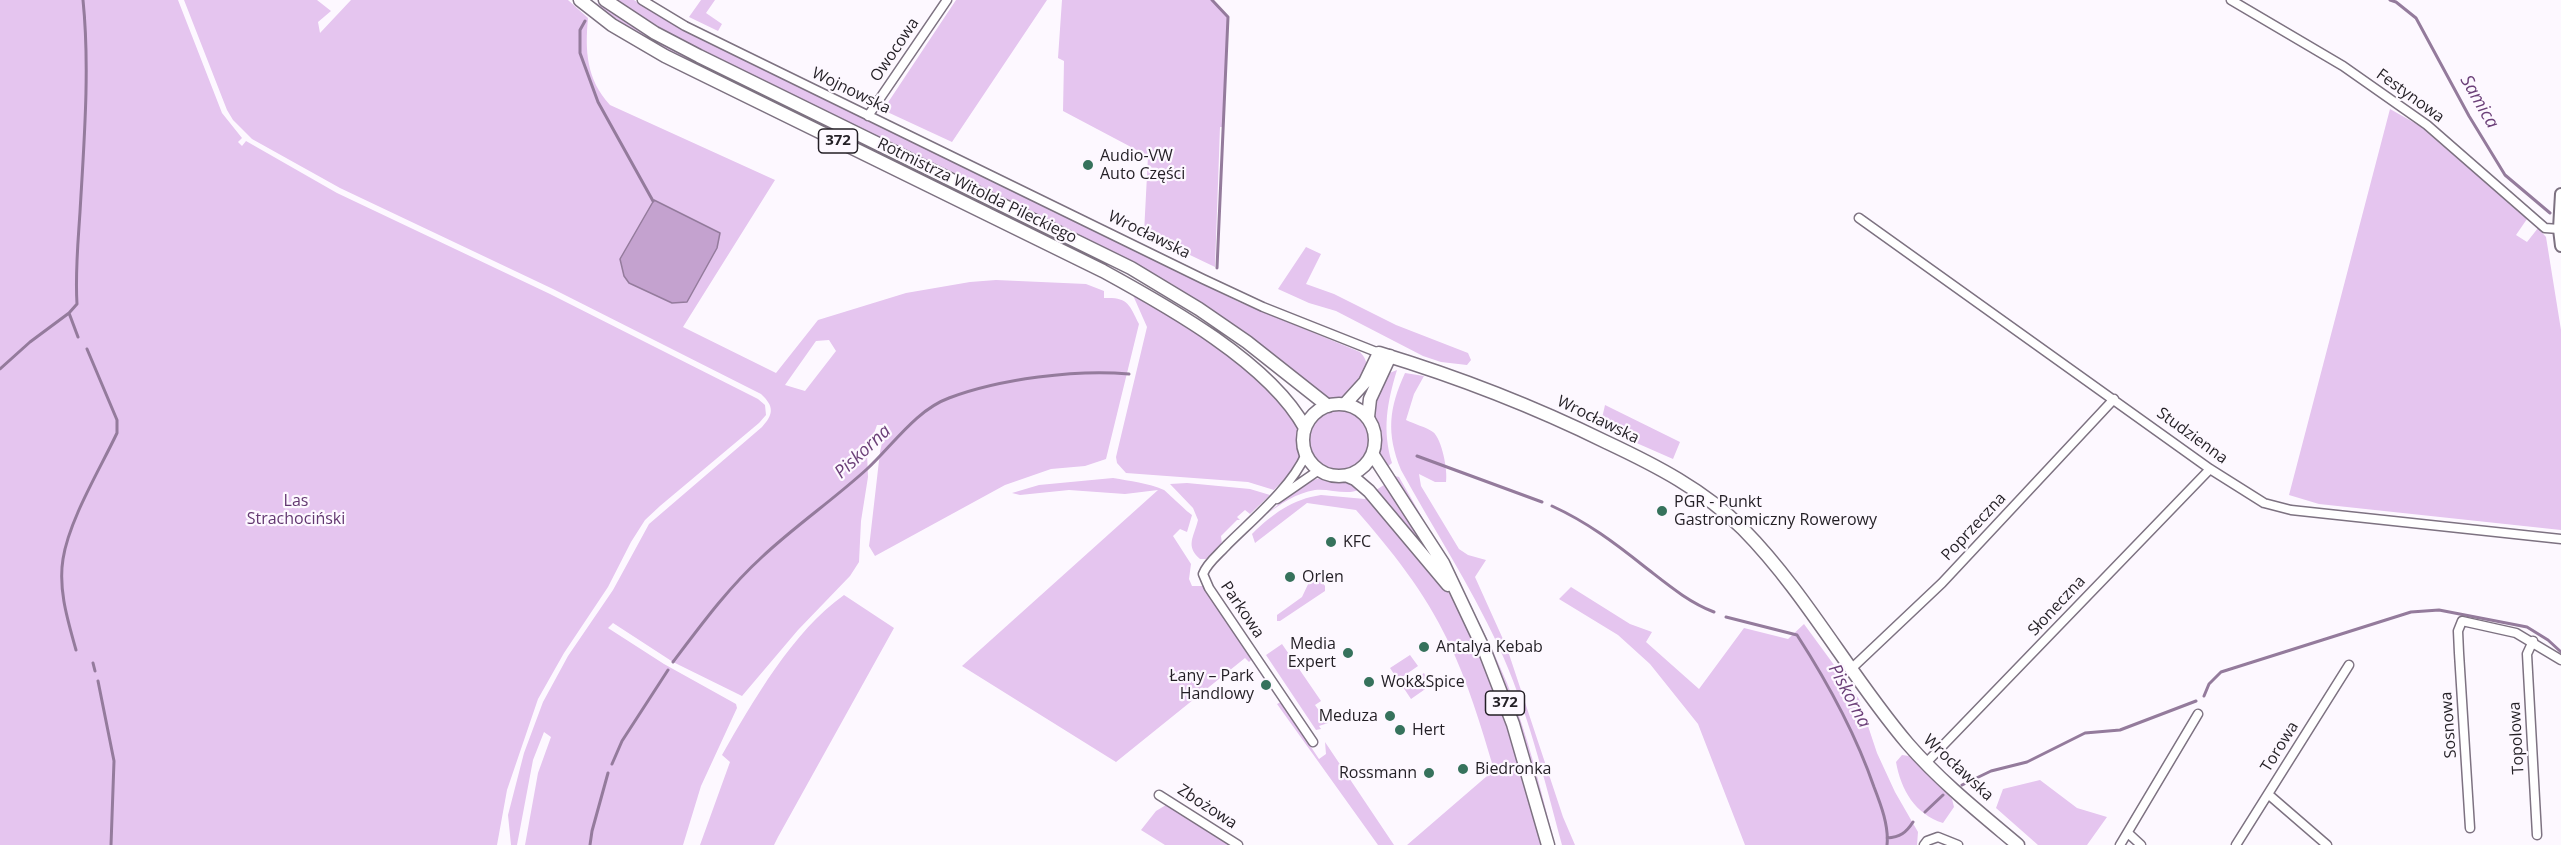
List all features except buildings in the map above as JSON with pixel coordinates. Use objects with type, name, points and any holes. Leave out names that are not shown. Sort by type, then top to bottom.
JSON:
[{"type":"main road","name":"Rotmistrza Witolda Pileckiego","points":[[580,0],[612,25],[665,56],[1066,252],[1164,305],[1252,368],[1284,399],[1305,428]]},
{"type":"main road","name":"Rotmistrza Witolda Pileckiego","points":[[605,0],[681,47],[1131,268],[1199,309],[1246,342],[1328,406]]},
{"type":"main road","points":[[1345,404],[1365,382],[1385,354]]},
{"type":"main road","points":[[1368,417],[1370,399],[1385,354]]},
{"type":"main road","name":"Wrocławska","points":[[1385,354],[1470,382],[1544,412],[1650,464],[1703,495],[1743,529],[1761,549],[1850,670],[1926,763],[2010,842]]},
{"type":"main road","points":[[1319,470],[1306,454],[1303,440],[1305,428],[1313,414],[1328,406],[1345,404],[1358,409],[1368,417],[1376,436],[1373,455],[1362,469],[1348,476]]},
{"type":"main road","name":"372","points":[[1373,455],[1443,563],[1486,654],[1510,715],[1548,845]]},
{"type":"main road","name":"372","points":[[1319,470],[1332,476],[1348,476],[1369,491],[1462,602]]},
{"type":"street","name":"Wojnowska","points":[[642,0],[686,26],[1050,205]]},
{"type":"street","name":"Owocowa","points":[[868,116],[947,0]]},
{"type":"street","name":"Festynowa","points":[[2231,0],[2352,73],[2427,125],[2545,228],[2559,229]]},
{"type":"street","points":[[2561,194],[2559,229],[2561,246]]},
{"type":"street","name":"Wrocławska","points":[[1050,205],[1263,307],[1385,354]]},
{"type":"street","name":"Studzienna","points":[[1859,218],[2210,469],[2264,503],[2291,510],[2561,539]]},
{"type":"street","name":"Poprzeczna","points":[[1850,670],[1942,583],[2114,399]]},
{"type":"street","points":[[1269,504],[1306,454]]},
{"type":"street","name":"Słoneczna","points":[[1926,763],[2210,469]]},
{"type":"street","points":[[1269,504],[1319,470]]},
{"type":"street","name":"Parkowa","points":[[1269,504],[1204,570],[1204,579],[1313,742]]},
{"type":"street","name":"Sosnowa","points":[[2470,828],[2458,631],[2462,621],[2516,633],[2533,641]]},
{"type":"street","points":[[2533,641],[2561,660]]},
{"type":"street","name":"Topolowa","points":[[2533,641],[2527,654],[2537,835]]},
{"type":"street","name":"Torowa","points":[[2236,845],[2349,665]]},
{"type":"street","points":[[2120,845],[2198,714]]},
{"type":"street","points":[[2268,794],[2327,845]]},
{"type":"street","name":"Zbożowa","points":[[1159,795],[1238,845]]},
{"type":"street","points":[[2128,833],[2141,845]]},
{"type":"street","points":[[1924,845],[1932,838],[1938,837],[1958,845]]},
{"type":"green space","name":"Las Strachociński","points":[[0,0],[178,0],[222,113],[242,138],[238,142],[242,146],[246,141],[337,193],[550,294],[758,399],[765,405],[766,415],[759,423],[660,506],[645,520],[631,542],[608,587],[564,653],[538,699],[507,790],[497,845],[0,845]]},
{"type":"green space","points":[[184,0],[317,0],[331,11],[318,22],[320,33],[351,0],[568,0],[588,18],[589,64],[596,85],[610,105],[775,180],[683,327],[776,373],[818,320],[906,293],[996,280],[1086,284],[1104,291],[1104,298],[1118,299],[1127,303],[1139,324],[1106,459],[1085,466],[1051,469],[1005,485],[875,556],[869,546],[880,452],[886,425],[877,425],[867,453],[868,477],[861,521],[859,562],[850,576],[798,630],[742,696],[673,662],[613,623],[608,628],[664,664],[736,704],[737,708],[701,786],[683,845],[525,845],[538,773],[551,737],[544,732],[533,760],[517,845],[511,845],[508,815],[524,753],[543,702],[568,656],[613,590],[649,524],[762,427],[769,418],[770,406],[761,394],[553,289],[340,188],[252,139],[233,120]],"holes":[[[829,340],[836,351],[805,391],[785,385],[816,341]]]},
{"type":"green space","points":[[589,0],[677,51],[1109,263],[1108,267],[684,59],[640,35]]},
{"type":"green space","points":[[615,0],[634,0],[676,26],[737,57],[1239,302],[1360,352],[1365,358],[1366,370],[1359,382],[1344,398],[1327,399],[1247,336],[1172,284],[1050,221],[670,34]]},
{"type":"green space","points":[[701,0],[715,0],[706,13],[722,24],[718,31],[689,17]]},
{"type":"green space","points":[[956,0],[1047,0],[952,142],[883,110]]},
{"type":"green space","points":[[1062,0],[1212,0],[1228,17],[1223,127],[1220,127],[1215,267],[1144,233],[1148,156],[1063,111],[1064,61],[1058,58]]},
{"type":"green space","points":[[2390,109],[2420,126],[2527,219],[2516,235],[2527,242],[2538,228],[2546,237],[2561,330],[2561,530],[2319,504],[2289,495]]},
{"type":"green space","points":[[1306,247],[1321,254],[1306,284],[1334,294],[1396,325],[1468,353],[1471,360],[1467,365],[1441,362],[1423,356],[1336,311],[1309,303],[1278,289]]},
{"type":"green space","points":[[1132,293],[1224,352],[1248,371],[1287,409],[1298,428],[1300,454],[1292,470],[1274,490],[1248,482],[1126,473],[1117,463],[1116,457],[1147,327]]},
{"type":"green space","points":[[1397,370],[1387,416],[1387,439],[1392,463],[1386,468],[1380,457],[1380,430],[1372,408],[1387,374]]},
{"type":"green space","points":[[1405,373],[1424,376],[1414,394],[1406,420],[1433,432],[1442,448],[1445,463],[1446,482],[1435,482],[1419,474],[1421,486],[1459,549],[1468,555],[1486,560],[1475,577],[1507,648],[1563,817],[1575,845],[1562,845],[1518,693],[1498,645],[1401,470],[1396,457],[1391,421]]},
{"type":"green space","points":[[1605,405],[1680,442],[1673,459],[1600,427]]},
{"type":"green space","points":[[1339,411],[1355,416],[1363,424],[1368,440],[1363,456],[1355,464],[1339,469],[1323,464],[1315,456],[1310,440],[1315,424],[1323,416]]},
{"type":"green space","points":[[1399,477],[1456,578],[1507,683],[1528,743],[1555,845],[1553,845],[1518,723],[1504,684],[1471,609],[1392,478]]},
{"type":"green space","points":[[1113,478],[1164,490],[1192,515],[1187,532],[1180,529],[1173,536],[1191,564],[1189,579],[1192,586],[1203,586],[1252,659],[1249,662],[1245,658],[1116,762],[962,666],[1158,490],[1125,494],[1069,490],[1020,495],[1012,493],[1039,485]]},
{"type":"green space","points":[[1320,478],[1361,488],[1351,492],[1308,491],[1265,515],[1307,482]]},
{"type":"green space","points":[[1187,483],[1250,489],[1270,495],[1250,514],[1245,510],[1237,517],[1240,520],[1237,520],[1221,536],[1222,544],[1206,559],[1200,559],[1195,554],[1192,545],[1198,520],[1193,508],[1170,484]]},
{"type":"green space","points":[[1384,485],[1438,561],[1438,564],[1373,492]]},
{"type":"green space","points":[[1321,495],[1365,499],[1368,496],[1423,558],[1452,598],[1483,656],[1495,686],[1543,845],[1407,845],[1494,770],[1468,688],[1439,623],[1406,572],[1356,510],[1307,503],[1255,543],[1252,534],[1275,514],[1301,500]]},
{"type":"green space","points":[[1311,578],[1315,584],[1321,580],[1325,591],[1277,621],[1277,615],[1302,597]]},
{"type":"green space","points":[[1571,587],[1630,624],[1652,632],[1646,642],[1699,689],[1744,628],[1788,639],[1804,624],[1859,699],[1877,753],[1895,792],[1918,832],[1917,845],[1745,845],[1698,724],[1650,664],[1618,635],[1559,599]]},
{"type":"green space","points":[[844,595],[894,628],[774,845],[700,845],[730,762],[722,755],[761,690],[791,647],[825,610]]},
{"type":"green space","points":[[1282,644],[1321,701],[1315,705],[1328,723],[1319,726],[1321,729],[1316,730],[1266,655]]},
{"type":"green space","points":[[1410,655],[1418,666],[1398,680],[1390,668]]},
{"type":"green space","points":[[1424,673],[1431,685],[1411,699],[1403,687]]},
{"type":"green space","points":[[1281,702],[1319,759],[1326,754],[1325,742],[1394,845],[1378,845],[1277,704]]},
{"type":"green space","points":[[1902,755],[1909,756],[1952,799],[1954,807],[1943,823],[1925,814],[1911,800],[1898,772],[1896,762]]},
{"type":"green space","points":[[2040,780],[2077,808],[2107,817],[2087,845],[2038,845],[1996,808],[2003,789]]},
{"type":"green space","points":[[1166,805],[1175,807],[1232,845],[1165,845],[1141,830],[1156,811]]},
{"type":"shaded area","points":[[654,200],[720,233],[717,248],[687,302],[672,303],[629,283],[624,276],[620,259]]},
{"type":"waterway","points":[[0,369],[77,304],[77,258],[85,133],[86,79],[83,0]]},
{"type":"waterway","points":[[1212,0],[1228,17],[1217,268]]},
{"type":"waterway","name":"Samica","points":[[2390,0],[2416,18],[2469,116],[2505,175],[2550,213]]},
{"type":"waterway","points":[[585,21],[580,30],[580,53],[598,102],[653,201]]},
{"type":"waterway","points":[[69,313],[78,337]]},
{"type":"waterway","points":[[76,650],[63,594],[63,559],[78,511],[117,433],[117,420],[87,349]]},
{"type":"waterway","name":"Piskorna","points":[[673,662],[715,607],[750,569],[854,480],[915,420],[937,404],[969,391],[1038,377],[1086,373],[1129,374]]},
{"type":"waterway","name":"Piskorna","points":[[1417,456],[1542,502]]},
{"type":"waterway","name":"Piskorna","points":[[1552,506],[1600,534],[1678,592],[1714,612]]},
{"type":"waterway","points":[[2204,696],[2209,684],[2221,672],[2411,612],[2439,610],[2527,627],[2548,640],[2561,652]]},
{"type":"waterway","name":"Piskorna","points":[[1726,617],[1797,635],[1830,690],[1858,747],[1884,816],[1887,845]]},
{"type":"waterway","points":[[93,663],[95,671]]},
{"type":"waterway","name":"Piskorna","points":[[612,764],[622,741],[668,670]]},
{"type":"waterway","points":[[98,681],[114,761],[111,845]]},
{"type":"waterway","points":[[1962,785],[1991,771],[2027,762],[2085,733],[2120,730],[2196,701]]},
{"type":"waterway","name":"Piskorna","points":[[590,845],[608,773]]},
{"type":"waterway","points":[[1925,812],[1943,795]]},
{"type":"waterway","points":[[1887,838],[1902,834],[1913,822]]},
{"type":"place","name":"Audio-VW Auto Części","points":[[1088,165]]},
{"type":"place","name":"PGR - Punkt Gastronomiczny Rowerowy","points":[[1662,511]]},
{"type":"place","name":"KFC","points":[[1331,542]]},
{"type":"place","name":"Orlen","points":[[1290,577]]},
{"type":"place","name":"Antalya Kebab","points":[[1424,647]]},
{"type":"place","name":"Media Expert","points":[[1348,653]]},
{"type":"place","name":"Wok&Spice","points":[[1369,682]]},
{"type":"place","name":"Łany – Park Handlowy","points":[[1266,685]]},
{"type":"place","name":"Meduza","points":[[1390,716]]},
{"type":"place","name":"Hert","points":[[1400,730]]},
{"type":"place","name":"Biedronka","points":[[1463,769]]},
{"type":"place","name":"Rossmann","points":[[1429,773]]}]
